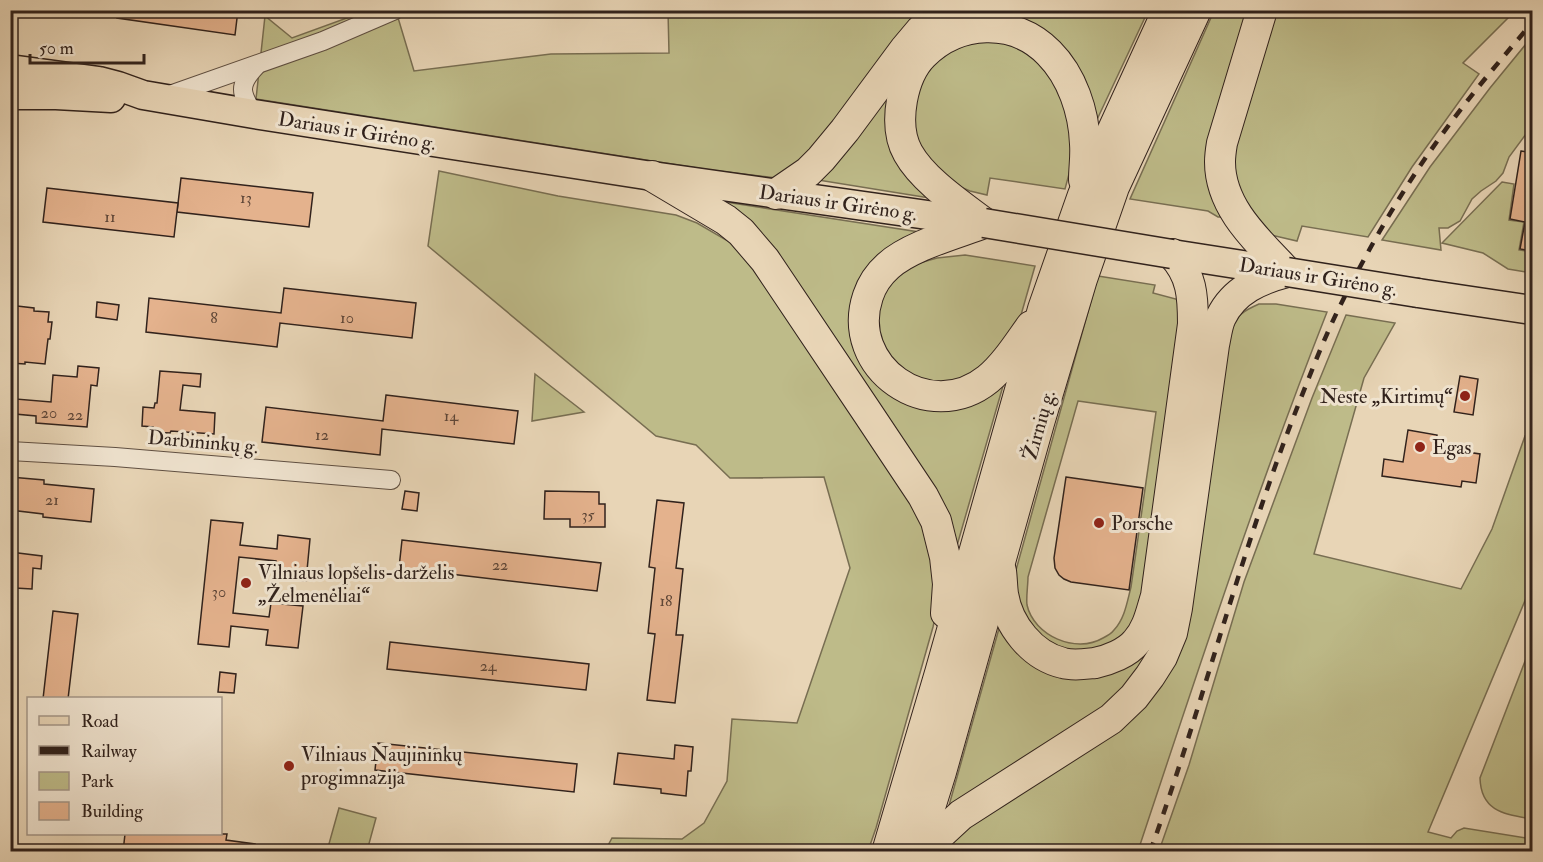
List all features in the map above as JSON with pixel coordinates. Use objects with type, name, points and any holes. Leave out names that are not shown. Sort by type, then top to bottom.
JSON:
[{"type":"highway","points":[[776,194],[808,172],[821,159],[905,49],[943,10]]},
{"type":"highway","name":"Žirnių g.","points":[[940,673],[1043,309],[1083,195],[1167,10]]},
{"type":"highway","name":"Žirnių g.","points":[[915,852],[1082,279],[1114,187],[1196,10]]},
{"type":"highway","points":[[921,852],[961,815],[1111,719],[1134,697],[1150,676],[1162,657],[1172,633],[1214,345],[1220,318],[1228,305],[1244,289],[1255,282],[1287,272],[1241,222],[1223,183],[1220,163],[1222,143],[1262,10]]},
{"type":"highway","points":[[984,224],[921,173],[906,151],[900,126],[904,88],[922,56],[950,36],[967,30],[991,27],[1020,33],[1050,53],[1063,70],[1082,114],[1085,143],[1083,195]]},
{"type":"highway","points":[[652,176],[726,220],[741,232],[765,260],[923,496],[936,521],[945,557],[948,584],[940,673],[887,852]]},
{"type":"highway","points":[[984,224],[912,250],[888,266],[878,277],[871,287],[864,310],[863,325],[868,346],[877,363],[890,378],[907,390],[925,395],[950,396],[963,392],[988,380],[1043,309]]},
{"type":"highway","points":[[1001,559],[1003,596],[1010,616],[1019,633],[1044,657],[1064,664],[1104,661],[1121,654],[1136,643],[1147,626],[1156,596],[1193,324],[1193,297],[1186,272],[1172,254]]},
{"type":"main road","name":"Dariaus ir Girėno g.","points":[[10,69],[99,81],[152,97],[254,114],[652,176],[984,224],[1533,310]]},
{"type":"main road","name":"Dariaus ir Girėno g.","points":[[10,95],[94,98],[152,97]]},
{"type":"street","points":[[152,97],[256,66],[323,41],[395,10]]},
{"type":"street","points":[[254,114],[247,104],[243,87],[247,76],[256,66]]},
{"type":"street","name":"Darbininkų g.","points":[[10,451],[115,457],[390,480]]},
{"type":"green space","points":[[366,11],[396,11],[414,71],[551,54],[669,53],[668,11],[929,11],[822,145],[777,178],[710,170],[256,99],[265,16],[292,38]]},
{"type":"green space","points":[[955,11],[1148,11],[1094,126],[1082,85],[976,18],[892,99],[942,200],[818,180]]},
{"type":"green space","points":[[1214,11],[1253,11],[1226,217],[1218,217],[1208,211],[1130,199]]},
{"type":"green space","points":[[1271,11],[1515,11],[1463,63],[1479,74],[1412,167],[1368,237],[1302,226],[1297,241],[1267,234],[1238,203],[1229,170]]},
{"type":"green space","points":[[987,37],[1026,47],[1066,98],[1073,159],[1065,189],[990,178],[987,195],[946,181],[922,157],[912,122],[919,79],[949,46]]},
{"type":"green space","points":[[1532,42],[1532,126],[1509,157],[1503,173],[1472,199],[1460,221],[1448,228],[1439,228],[1441,250],[1382,240],[1430,167],[1490,88],[1526,44]]},
{"type":"green space","points":[[439,171],[558,196],[676,215],[697,223],[728,241],[753,267],[913,507],[924,527],[940,596],[868,851],[605,851],[612,838],[682,839],[704,823],[727,781],[732,719],[797,723],[850,568],[824,477],[730,478],[696,445],[656,436],[428,246]]},
{"type":"green space","points":[[1502,182],[1514,184],[1509,220],[1524,222],[1519,250],[1532,252],[1532,273],[1508,269],[1483,253],[1442,243]]},
{"type":"green space","points":[[719,201],[932,234],[876,262],[881,383],[1005,379],[956,549]]},
{"type":"green space","points":[[965,255],[1035,266],[1015,330],[966,383],[913,384],[875,339],[878,295],[898,269],[937,258]]},
{"type":"green space","points":[[1098,276],[1155,285],[1153,293],[1187,302],[1140,616],[1118,643],[1070,655],[1036,637],[1014,598],[1016,570]],"holes":[[[1078,401],[1156,412],[1131,587],[1123,615],[1112,633],[1092,642],[1069,643],[1058,639],[1047,633],[1031,616],[1027,605],[1028,577]]]},
{"type":"green space","points":[[1259,304],[1276,304],[1327,312],[1252,513],[1138,851],[940,852],[959,830],[1137,709],[1229,331],[1241,314]]},
{"type":"green space","points":[[1346,315],[1395,323],[1364,378],[1314,554],[1461,589],[1492,529],[1525,436],[1532,438],[1532,584],[1428,832],[1451,838],[1457,831],[1464,828],[1532,839],[1532,851],[1159,851],[1189,765],[1244,582],[1312,398]]},
{"type":"green space","points":[[535,374],[584,412],[532,421]]},
{"type":"green space","points":[[1000,625],[1027,660],[1159,641],[1113,703],[946,816]]},
{"type":"green space","points":[[1532,643],[1532,819],[1504,813],[1490,805],[1481,789],[1480,778]]},
{"type":"green space","points":[[339,808],[376,818],[367,851],[327,851]]},
{"type":"building","points":[[118,10],[238,10],[235,35],[117,18]]},
{"type":"building","points":[[1521,151],[1533,153],[1533,251],[1520,249],[1525,222],[1510,219]]},
{"type":"building","points":[[181,178],[313,193],[309,227],[177,212]]},
{"type":"building","points":[[47,188],[178,203],[174,237],[43,222]]},
{"type":"building","points":[[284,288],[416,303],[412,338],[280,323],[277,347],[146,332],[149,298],[281,313]]},
{"type":"building","points":[[97,302],[119,305],[117,320],[96,317]]},
{"type":"building","points":[[17,306],[49,312],[48,322],[52,322],[45,364],[10,363],[10,311],[17,311]]},
{"type":"building","points":[[78,366],[99,368],[97,386],[91,385],[87,427],[36,423],[36,416],[15,414],[16,399],[51,402],[53,375],[77,377]]},
{"type":"building","points":[[160,371],[201,374],[200,387],[183,385],[180,410],[215,413],[214,434],[152,432],[153,427],[142,426],[143,407],[154,408],[157,403]]},
{"type":"building","points":[[1460,376],[1478,379],[1473,415],[1454,412]]},
{"type":"building","points":[[386,395],[518,411],[514,444],[382,429],[380,455],[262,442],[266,407],[383,421]]},
{"type":"building","points":[[1408,430],[1437,435],[1436,443],[1467,447],[1467,452],[1480,454],[1476,483],[1462,481],[1461,487],[1382,476],[1384,459],[1403,462]]},
{"type":"building","points":[[10,477],[44,480],[44,484],[94,489],[91,522],[43,517],[43,514],[10,510]]},
{"type":"building","name":"Porsche","points":[[1066,477],[1143,488],[1129,590],[1071,582],[1059,575],[1055,568],[1054,558]]},
{"type":"building","points":[[405,491],[419,493],[417,511],[402,509]]},
{"type":"building","points":[[545,491],[599,492],[599,504],[605,504],[605,527],[570,527],[570,519],[544,519]]},
{"type":"building","points":[[657,500],[684,503],[676,568],[683,569],[676,635],[683,635],[675,703],[647,700],[655,634],[648,633],[655,568],[649,567]]},
{"type":"building","points":[[211,520],[243,523],[240,545],[277,549],[278,535],[310,539],[306,581],[274,577],[276,561],[239,557],[233,613],[269,617],[271,603],[303,606],[298,648],[266,645],[268,630],[231,626],[229,647],[198,644]]},
{"type":"building","points":[[402,540],[601,563],[597,591],[399,568]]},
{"type":"building","points":[[10,552],[42,556],[41,569],[33,568],[32,589],[15,588],[16,574],[10,573]]},
{"type":"building","points":[[53,611],[78,614],[68,697],[43,697]]},
{"type":"building","points":[[390,642],[589,664],[586,690],[387,669]]},
{"type":"building","points":[[220,672],[236,674],[234,693],[218,692]]},
{"type":"building","points":[[378,743],[577,764],[574,792],[375,770]]},
{"type":"building","points":[[675,745],[693,747],[686,796],[661,793],[661,789],[614,784],[618,753],[674,759]]},
{"type":"building","points":[[227,834],[226,840],[255,844],[254,852],[123,852],[125,835]]},
{"type":"railway","points":[[1150,852],[1257,518],[1297,408],[1332,322],[1370,248],[1418,169],[1467,101],[1532,23]]},
{"type":"place","name":"Neste „Kirtimų“","points":[[1465,396]]},
{"type":"place","name":"Egas","points":[[1420,447]]},
{"type":"place","name":"Porsche","points":[[1099,523]]},
{"type":"place","name":"Vilniaus lopšelis-darželis „Želmenėliai“","points":[[246,583]]},
{"type":"place","name":"Vilniaus Naujininkų progimnazija","points":[[289,766]]}]
